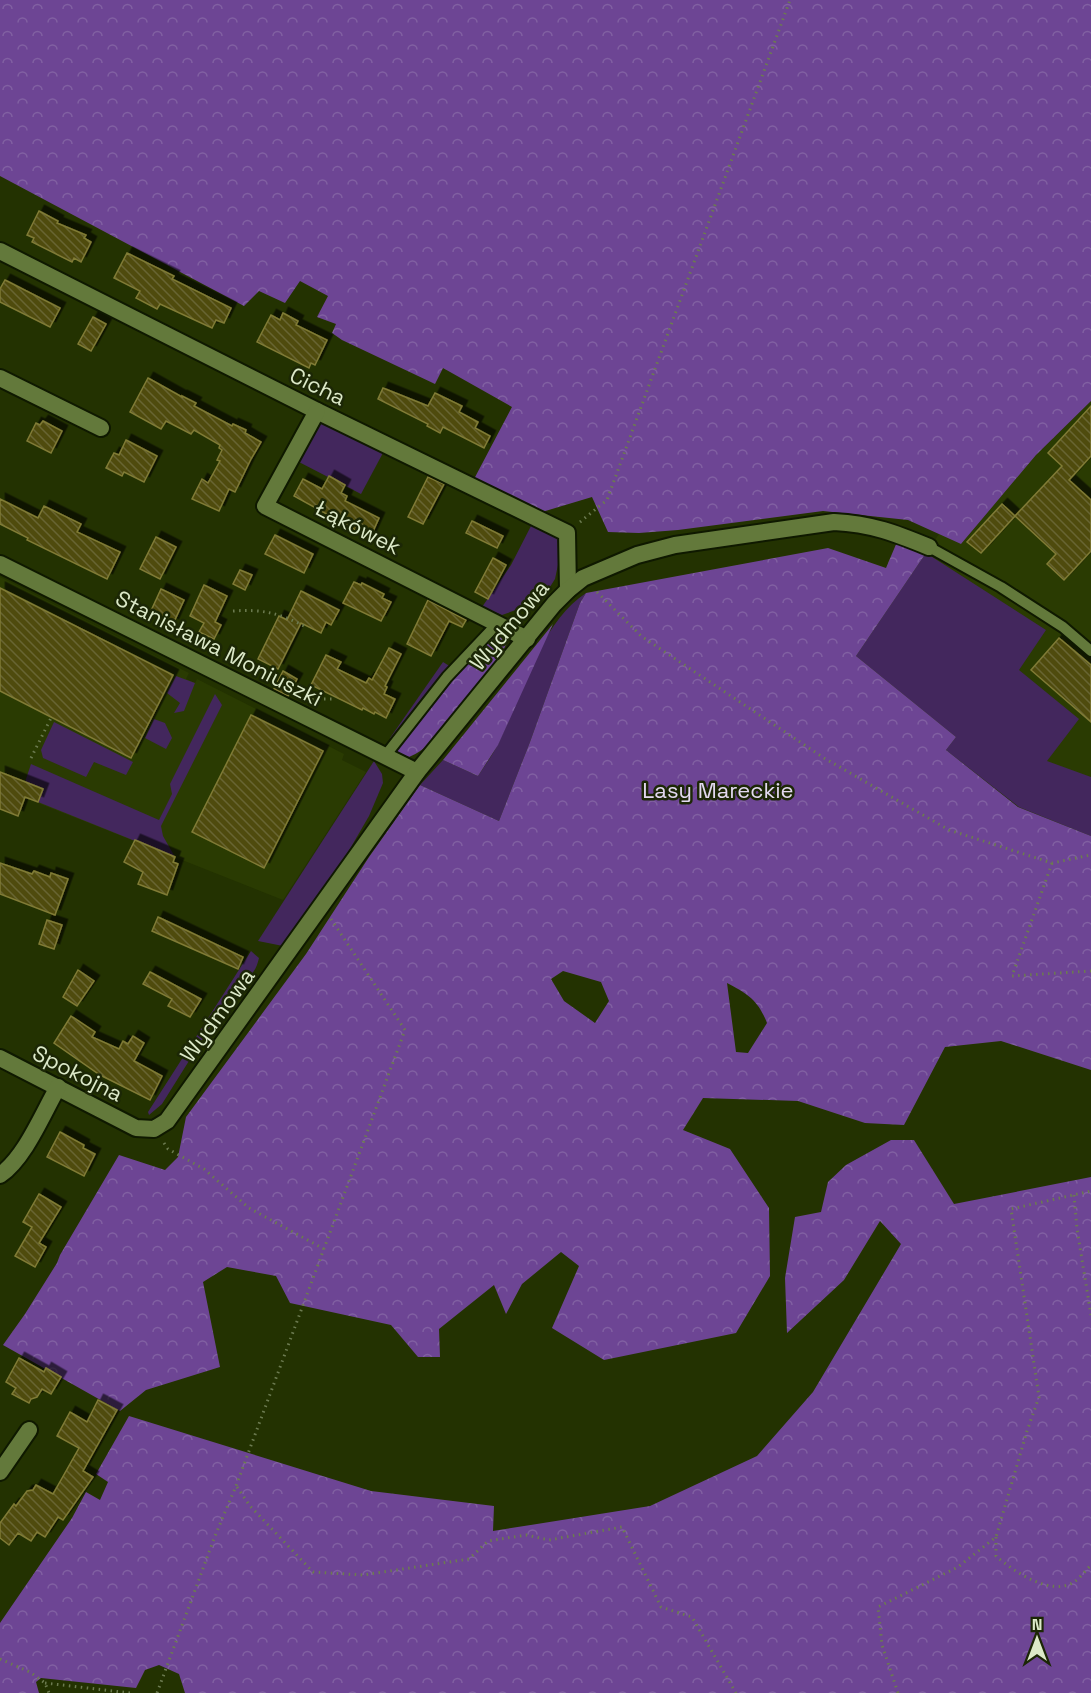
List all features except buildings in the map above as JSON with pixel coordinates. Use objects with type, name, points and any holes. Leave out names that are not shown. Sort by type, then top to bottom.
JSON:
[{"type":"street","name":"Cicha","points":[[0,251],[317,411],[567,533]]},
{"type":"street","points":[[0,378],[101,428]]},
{"type":"street","name":"Łąkówek","points":[[317,411],[265,506],[527,639]]},
{"type":"street","name":"Wydmowa","points":[[154,1129],[167,1121],[184,1100],[417,772],[554,604],[583,578],[636,555],[675,545],[834,522],[858,523],[886,529],[929,547]]},
{"type":"street","points":[[567,533],[568,590]]},
{"type":"street","name":"Stanisława Moniuszki","points":[[0,564],[417,772]]},
{"type":"street","name":"Spokojna","points":[[0,1058],[136,1128],[154,1129]]},
{"type":"street","points":[[0,1175],[12,1164],[23,1148],[58,1087]]},
{"type":"street","points":[[0,1472],[29,1430]]},
{"type":"lane","name":"Wydmowa","points":[[929,547],[1006,590],[1063,627],[1091,651]]},
{"type":"lane","points":[[386,756],[447,677],[498,623]]},
{"type":"path","points":[[567,533],[607,500],[790,0]]},
{"type":"path","points":[[583,578],[641,636],[825,758],[949,830],[1052,863],[1091,855]]},
{"type":"path","points":[[233,611],[281,614],[304,626]]},
{"type":"path","points":[[309,699],[336,699]]},
{"type":"path","points":[[31,758],[51,718]]},
{"type":"path","points":[[1052,863],[1012,976],[1091,971]]},
{"type":"path","points":[[156,1693],[236,1486],[405,1030],[323,906]]},
{"type":"path","points":[[154,1129],[168,1149],[204,1169],[249,1208],[324,1249]]},
{"type":"path","points":[[1091,1191],[1011,1209],[1039,1397],[996,1537],[996,1556],[1014,1571],[1052,1587],[1073,1583],[1091,1565]]},
{"type":"path","points":[[1074,1195],[1091,1315]]},
{"type":"path","points":[[236,1486],[250,1506],[313,1572],[363,1575],[469,1559],[488,1541],[526,1535],[549,1540],[621,1527],[661,1607],[692,1617],[736,1693]]},
{"type":"path","points":[[898,1693],[882,1645],[878,1607],[958,1567],[996,1537]]},
{"type":"path","points":[[0,1659],[30,1672],[45,1683],[130,1693]]},
{"type":"path","points":[[45,1683],[49,1693]]},
{"type":"shaded area","points":[[1091,401],[1091,836],[1019,807],[856,656],[939,534],[961,544],[1036,455]]},
{"type":"shaded area","points":[[318,418],[384,451],[361,494],[297,461]]},
{"type":"shaded area","points":[[532,524],[557,535],[562,546],[555,579],[541,601],[502,615],[482,607],[511,565]]},
{"type":"shaded area","points":[[926,553],[1046,630],[1019,670],[1079,719],[1047,761],[1091,777],[1091,836],[1019,807],[946,750],[956,737],[856,656]]},
{"type":"shaded area","points":[[0,577],[189,673],[186,679],[195,683],[197,679],[344,754],[342,760],[366,772],[283,900],[0,788]]},
{"type":"shaded area","points":[[586,593],[580,603],[499,821],[420,785],[443,760],[478,776],[498,744],[544,641],[570,606]]},
{"type":"shaded area","points":[[443,662],[451,667],[395,737],[390,738]]},
{"type":"shaded area","points":[[176,676],[195,683],[184,711],[174,713],[180,703],[167,693]]},
{"type":"shaded area","points":[[215,694],[222,705],[161,826],[163,836],[175,857],[38,802],[43,789],[25,782],[31,764],[159,820],[172,794],[170,784]]},
{"type":"shaded area","points":[[154,719],[165,723],[172,738],[166,749],[145,738]]},
{"type":"shaded area","points":[[54,722],[133,762],[126,775],[94,762],[86,777],[43,758],[41,750]]},
{"type":"shaded area","points":[[374,761],[382,774],[383,783],[369,816],[347,854],[283,946],[258,941]]},
{"type":"shaded area","points":[[251,951],[259,958],[255,970],[250,976],[239,981],[162,1104],[149,1115],[148,1112]]},
{"type":"green space","points":[[0,0],[1091,0],[1091,401],[1036,455],[961,544],[908,520],[823,511],[639,533],[608,532],[592,497],[542,512],[473,481],[512,407],[443,368],[435,384],[342,340],[332,333],[336,324],[317,317],[328,296],[300,281],[285,303],[259,291],[244,306],[0,176]]},
{"type":"green space","name":"Lasy Mareckie","points":[[897,542],[926,553],[856,656],[956,737],[946,750],[1018,807],[1091,836],[1091,1070],[1001,1041],[945,1047],[904,1125],[865,1123],[798,1101],[703,1098],[683,1130],[730,1149],[769,1208],[770,1276],[736,1333],[604,1360],[552,1328],[579,1266],[561,1252],[522,1284],[506,1314],[494,1285],[439,1329],[440,1357],[418,1357],[391,1325],[290,1303],[276,1276],[227,1267],[203,1282],[220,1367],[146,1390],[120,1411],[3,1345],[57,1263],[119,1155],[165,1170],[178,1157],[186,1117],[306,954],[369,857],[420,785],[499,821],[580,603],[586,593],[828,548],[886,568]],"holes":[[[563,971],[601,982],[609,1001],[595,1023],[564,1001],[551,979]],[[727,983],[752,999],[767,1023],[748,1053],[736,1052]]]},
{"type":"green space","points":[[553,624],[498,745],[478,776],[443,760]]},
{"type":"green space","points":[[495,633],[507,643],[477,690],[450,724],[422,750],[409,757],[394,751],[449,679]]},
{"type":"green space","points":[[891,1140],[914,1140],[954,1204],[1091,1177],[1091,1693],[185,1693],[179,1674],[159,1665],[145,1670],[136,1688],[41,1678],[36,1682],[39,1693],[0,1693],[0,1623],[72,1518],[86,1492],[100,1500],[108,1482],[96,1474],[129,1416],[371,1491],[494,1506],[493,1531],[650,1506],[757,1456],[813,1392],[901,1244],[880,1221],[844,1280],[787,1333],[785,1278],[795,1217],[821,1212],[828,1182],[846,1165]]}]
